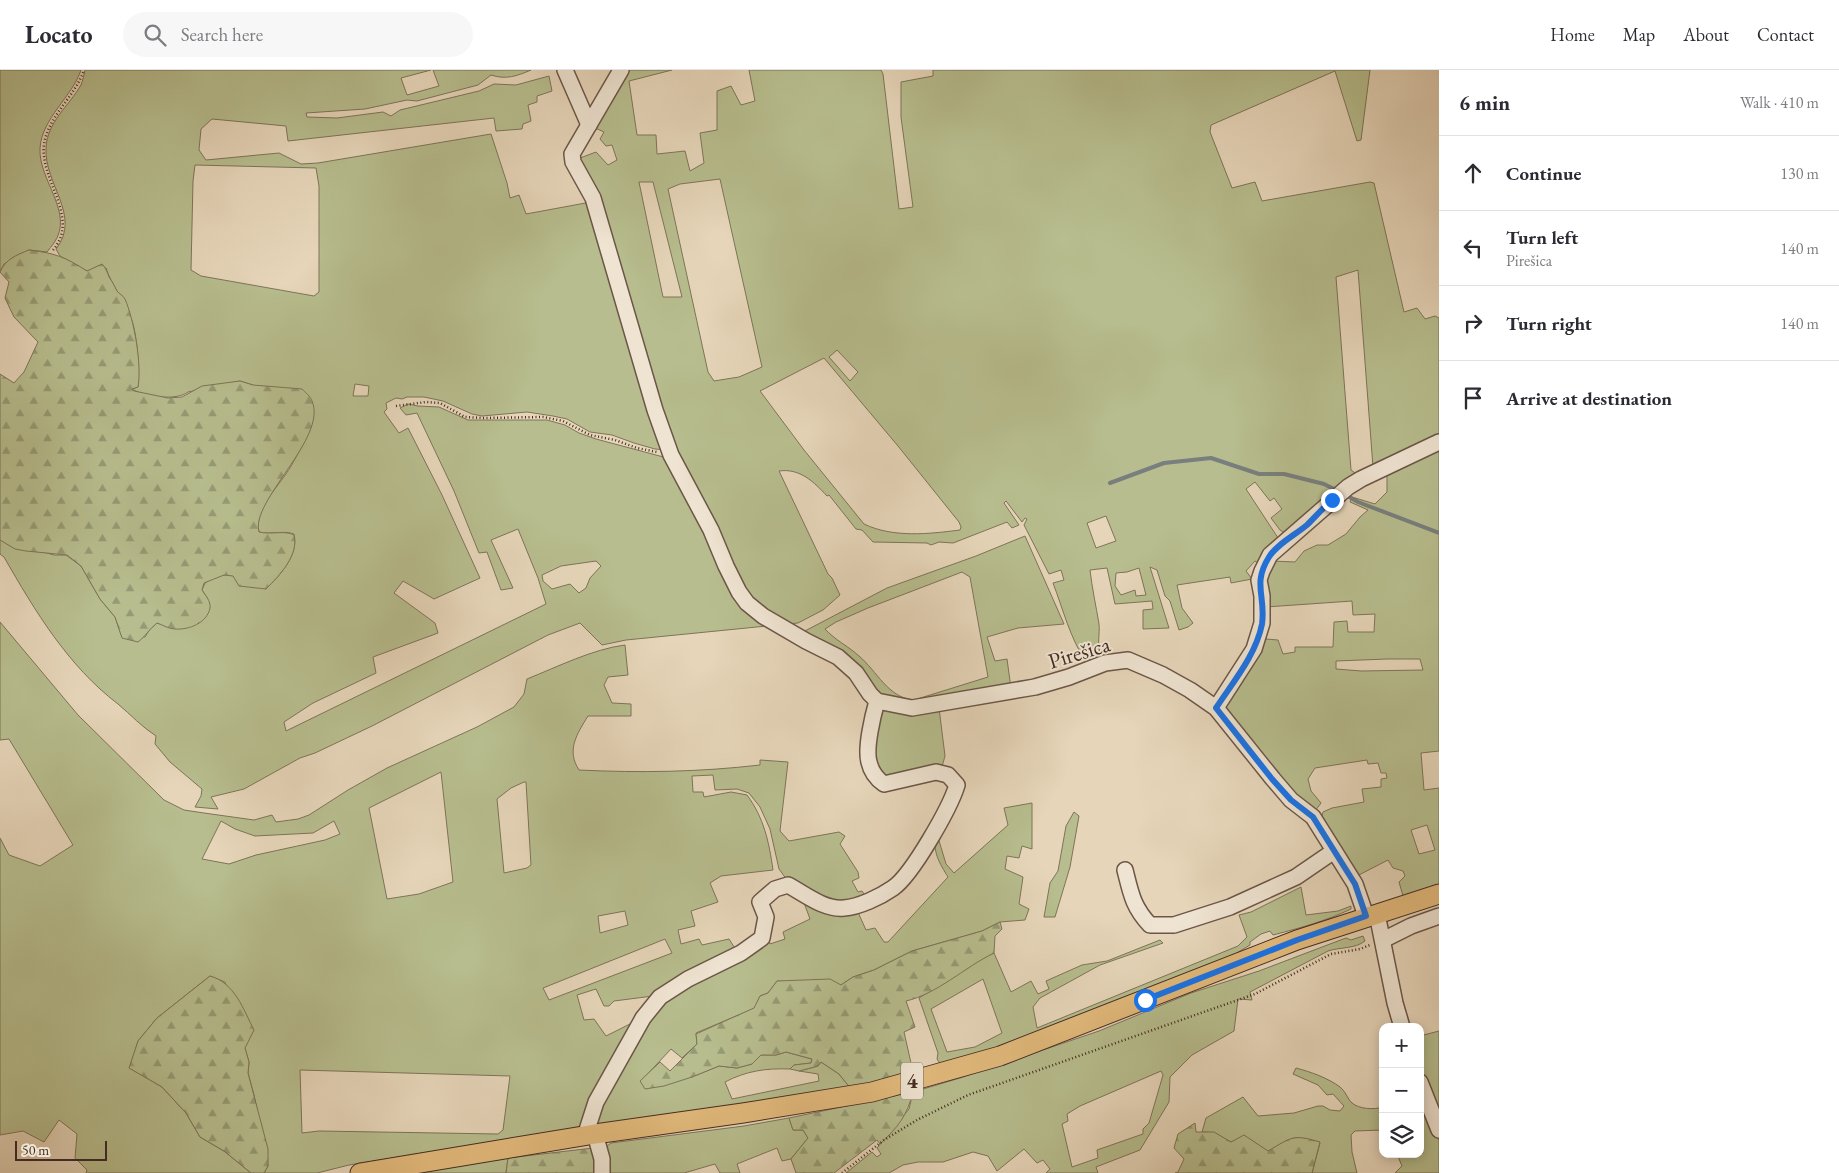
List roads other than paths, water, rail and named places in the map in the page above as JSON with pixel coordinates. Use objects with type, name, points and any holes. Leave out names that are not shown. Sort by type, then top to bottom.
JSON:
[{"type":"main road","name":"4","points":[[360,1173],[590,1135],[872,1092],[1000,1056],[1297,940],[1439,894]]},
{"type":"street","points":[[565,70],[588,125]]},
{"type":"street","points":[[602,1173],[602,1159],[590,1135],[596,1102],[643,1018],[660,997],[688,979],[741,953],[762,938],[766,917],[760,902],[775,889],[788,885],[824,905],[843,908],[866,902],[894,888],[912,867],[939,825],[957,785],[948,775],[936,772],[884,784],[876,778],[868,762],[870,727],[877,701],[856,673],[838,657],[806,642],[763,616],[747,603],[735,583],[711,530],[671,455],[650,393],[593,198],[573,162],[572,154],[621,70]]},
{"type":"street","points":[[1216,708],[1254,649],[1262,623],[1262,596],[1259,580],[1270,555],[1307,525],[1348,487],[1384,467],[1439,442]]},
{"type":"street","name":"Pirešica","points":[[877,701],[912,708],[978,698],[1035,687],[1069,677],[1105,663],[1128,660],[1163,675],[1190,690],[1216,708],[1272,779],[1291,800],[1313,817],[1355,884],[1383,940],[1395,1004],[1401,1023]]},
{"type":"street","points":[[1125,870],[1132,898],[1138,912],[1150,925],[1174,925],[1230,907],[1296,877],[1334,851]]},
{"type":"street","points":[[1383,940],[1411,926],[1439,916]]},
{"type":"street","points":[[1424,1092],[1439,1130]]},
{"type":"waterway","points":[[1110,483],[1164,463],[1211,458],[1259,474],[1284,474],[1324,484],[1338,491]]},
{"type":"waterway","points":[[1344,494],[1358,502],[1439,533]]}]
